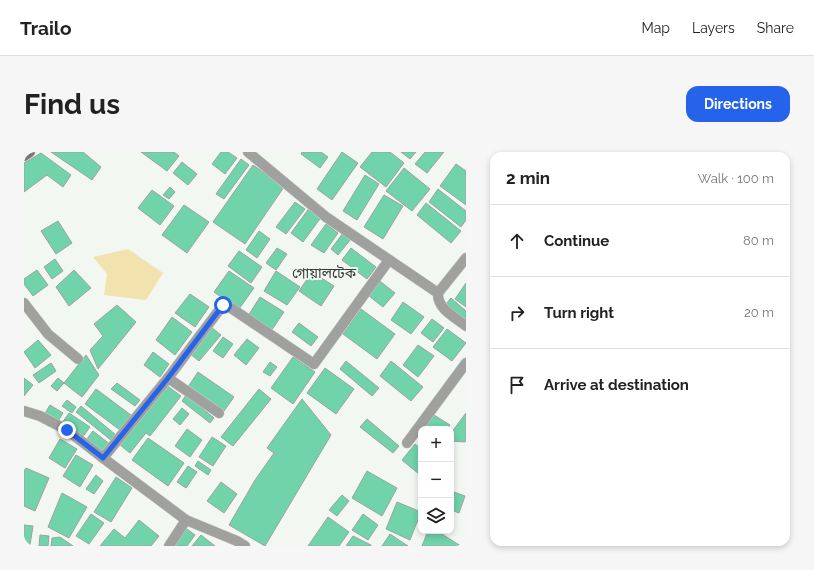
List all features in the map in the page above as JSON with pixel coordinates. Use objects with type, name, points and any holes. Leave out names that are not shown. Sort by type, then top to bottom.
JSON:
[{"type":"main road","points":[[24,156],[30,152]]},
{"type":"street","points":[[248,152],[326,217],[438,293]]},
{"type":"street","points":[[466,258],[438,293],[440,306],[466,326]]},
{"type":"street","points":[[103,458],[168,378],[223,305],[231,308],[314,364],[388,260]]},
{"type":"street","points":[[24,303],[48,334],[78,359]]},
{"type":"street","points":[[407,443],[466,363]]},
{"type":"street","points":[[168,378],[219,413]]},
{"type":"street","points":[[24,411],[40,416],[67,430],[186,520],[237,541],[245,546]]},
{"type":"street","points":[[169,546],[186,520]]},
{"type":"shaded area","points":[[128,249],[163,273],[146,300],[104,295],[107,274],[93,257]]},
{"type":"building","points":[[51,152],[83,152],[101,167],[92,180]]},
{"type":"building","points":[[141,152],[174,152],[179,156],[167,171]]},
{"type":"building","points":[[221,152],[228,152],[237,158],[225,174],[212,164]]},
{"type":"building","points":[[302,152],[321,152],[328,157],[320,168],[301,154]]},
{"type":"building","points":[[342,152],[358,163],[332,200],[317,189]]},
{"type":"building","points":[[372,152],[390,152],[404,163],[386,187],[360,167]]},
{"type":"building","points":[[401,152],[416,152],[410,159]]},
{"type":"building","points":[[425,152],[444,152],[427,173],[415,164]]},
{"type":"building","points":[[41,153],[71,175],[63,187],[47,175],[24,192],[24,163]]},
{"type":"building","points":[[241,159],[249,165],[224,199],[216,194]]},
{"type":"building","points":[[182,162],[197,174],[188,185],[173,173]]},
{"type":"building","points":[[456,164],[466,171],[466,205],[440,186]]},
{"type":"building","points":[[253,165],[284,187],[245,244],[213,222]]},
{"type":"building","points":[[404,168],[430,189],[412,211],[386,191]]},
{"type":"building","points":[[365,175],[379,184],[357,220],[343,211]]},
{"type":"building","points":[[170,187],[175,192],[169,199],[163,195]]},
{"type":"building","points":[[438,189],[466,211],[466,220],[461,227],[429,202]]},
{"type":"building","points":[[152,190],[174,206],[160,225],[138,208]]},
{"type":"building","points":[[384,195],[403,206],[383,239],[364,227]]},
{"type":"building","points":[[295,202],[305,209],[286,234],[276,227]]},
{"type":"building","points":[[426,203],[461,231],[451,243],[417,215]]},
{"type":"building","points":[[184,205],[209,222],[187,253],[162,235]]},
{"type":"building","points":[[310,207],[322,216],[303,242],[291,233]]},
{"type":"building","points":[[58,221],[72,243],[56,254],[41,231]]},
{"type":"building","points":[[326,224],[338,233],[324,253],[311,245]]},
{"type":"building","points":[[259,231],[270,239],[257,258],[246,250]]},
{"type":"building","points":[[343,233],[351,239],[338,255],[331,249]]},
{"type":"building","points":[[277,248],[287,254],[276,270],[266,263]]},
{"type":"building","points":[[351,248],[376,267],[367,279],[342,260]]},
{"type":"building","points":[[239,251],[262,267],[251,283],[228,266]]},
{"type":"building","points":[[55,259],[63,271],[52,279],[44,267]]},
{"type":"building","points":[[37,270],[48,285],[33,296],[24,284],[24,279]]},
{"type":"building","points":[[74,270],[91,288],[69,306],[56,287]]},
{"type":"building","points":[[229,271],[254,288],[239,309],[214,292]]},
{"type":"building","points":[[276,271],[300,287],[287,305],[264,291]]},
{"type":"building","points":[[312,272],[334,286],[321,306],[299,291]]},
{"type":"building","points":[[376,278],[395,293],[383,307],[364,292]]},
{"type":"building","points":[[466,283],[466,307],[455,299]]},
{"type":"building","points":[[190,294],[209,307],[195,327],[175,313]]},
{"type":"building","points":[[260,297],[284,312],[271,331],[248,316]]},
{"type":"building","points":[[451,298],[466,311],[466,321],[446,304]]},
{"type":"building","points":[[403,302],[424,317],[411,334],[391,320]]},
{"type":"building","points":[[117,305],[136,322],[98,369],[90,350],[103,336],[94,324]]},
{"type":"building","points":[[361,309],[395,334],[377,359],[343,334]]},
{"type":"building","points":[[172,317],[192,332],[175,355],[156,340]]},
{"type":"building","points":[[432,319],[444,328],[433,342],[421,333]]},
{"type":"building","points":[[299,323],[318,337],[311,346],[292,332]]},
{"type":"building","points":[[211,327],[221,335],[199,361],[189,353]]},
{"type":"building","points":[[447,329],[466,343],[452,361],[433,347]]},
{"type":"building","points":[[223,337],[233,344],[223,358],[213,351]]},
{"type":"building","points":[[247,339],[259,348],[246,365],[234,355]]},
{"type":"building","points":[[38,340],[51,355],[35,368],[24,352]]},
{"type":"building","points":[[418,345],[434,356],[418,377],[403,365]]},
{"type":"building","points":[[153,352],[169,364],[160,377],[144,365]]},
{"type":"building","points":[[86,355],[99,375],[82,397],[64,383]]},
{"type":"building","points":[[293,357],[315,372],[293,404],[271,388]]},
{"type":"building","points":[[346,361],[379,388],[372,396],[340,369]]},
{"type":"building","points":[[391,361],[423,387],[411,401],[380,376]]},
{"type":"building","points":[[270,362],[277,367],[270,376],[263,372]]},
{"type":"building","points":[[51,363],[56,371],[39,383],[33,375]]},
{"type":"building","points":[[325,368],[354,389],[336,414],[307,393]]},
{"type":"building","points":[[198,372],[234,397],[224,411],[188,387]]},
{"type":"building","points":[[24,378],[33,385],[24,396]]},
{"type":"building","points":[[58,378],[64,383],[57,391],[51,386]]},
{"type":"building","points":[[117,383],[140,400],[135,406],[111,389]]},
{"type":"building","points":[[166,385],[181,396],[150,436],[146,433],[130,453],[119,444]]},
{"type":"building","points":[[96,389],[131,415],[120,430],[85,404]]},
{"type":"building","points":[[259,389],[271,399],[233,446],[221,437]]},
{"type":"building","points":[[186,395],[214,418],[210,423],[182,401]]},
{"type":"building","points":[[302,399],[331,435],[265,546],[229,525],[255,480],[274,453],[267,448]]},
{"type":"building","points":[[67,400],[76,407],[72,413],[62,406]]},
{"type":"building","points":[[50,405],[63,413],[57,423],[44,415]]},
{"type":"building","points":[[81,406],[116,435],[112,441],[76,412]]},
{"type":"building","points":[[182,408],[189,414],[180,425],[173,419]]},
{"type":"building","points":[[69,413],[90,427],[82,438],[62,423]]},
{"type":"building","points":[[466,413],[465,442],[454,441],[454,429]]},
{"type":"building","points":[[434,415],[450,425],[449,426],[426,426]]},
{"type":"building","points":[[367,419],[399,446],[393,453],[360,427]]},
{"type":"building","points":[[187,429],[202,440],[190,457],[175,446]]},
{"type":"building","points":[[93,431],[111,445],[104,455],[86,440]]},
{"type":"building","points":[[212,437],[226,446],[213,466],[199,457]]},
{"type":"building","points":[[148,438],[184,463],[168,486],[132,460]]},
{"type":"building","points":[[60,439],[77,449],[65,468],[49,458]]},
{"type":"building","points":[[415,444],[418,446],[418,473],[402,460]]},
{"type":"building","points":[[76,455],[93,465],[80,487],[63,476]]},
{"type":"building","points":[[198,461],[211,470],[208,475],[195,466]]},
{"type":"building","points":[[188,466],[197,472],[186,488],[177,482]]},
{"type":"building","points":[[26,468],[49,478],[35,511],[24,506],[24,471]]},
{"type":"building","points":[[367,471],[397,488],[382,516],[352,498]]},
{"type":"building","points":[[96,475],[103,481],[94,494],[86,489]]},
{"type":"building","points":[[116,477],[132,488],[111,522],[94,512]]},
{"type":"building","points":[[221,482],[237,494],[224,513],[207,501]]},
{"type":"building","points":[[454,492],[465,496],[459,513],[454,511]]},
{"type":"building","points":[[62,493],[87,507],[69,538],[48,527]]},
{"type":"building","points":[[342,495],[349,501],[337,516],[329,510]]},
{"type":"building","points":[[397,502],[418,511],[418,520],[410,540],[386,529]]},
{"type":"building","points":[[91,514],[104,523],[89,544],[76,536]]},
{"type":"building","points":[[363,514],[378,525],[368,540],[352,530]]},
{"type":"building","points":[[328,517],[349,532],[339,546],[308,546]]},
{"type":"building","points":[[139,520],[159,536],[151,546],[100,546],[114,529],[125,538]]},
{"type":"building","points":[[24,525],[33,526],[30,545],[24,544]]},
{"type":"building","points":[[187,529],[195,535],[187,546],[175,545]]},
{"type":"building","points":[[390,534],[408,546],[382,546]]},
{"type":"building","points":[[427,534],[442,534],[461,546],[422,546]]},
{"type":"building","points":[[40,535],[49,536],[48,546],[39,546]]},
{"type":"building","points":[[201,535],[215,546],[192,546]]},
{"type":"building","points":[[353,536],[371,545],[371,546],[346,546]]},
{"type":"building","points":[[60,537],[73,546],[51,546],[52,538]]},
{"type":"district","name":"গোয়ালটেক","points":[[324,273]]},
{"type":"route","points":[[67,430],[103,458],[168,378],[223,305]]}]
